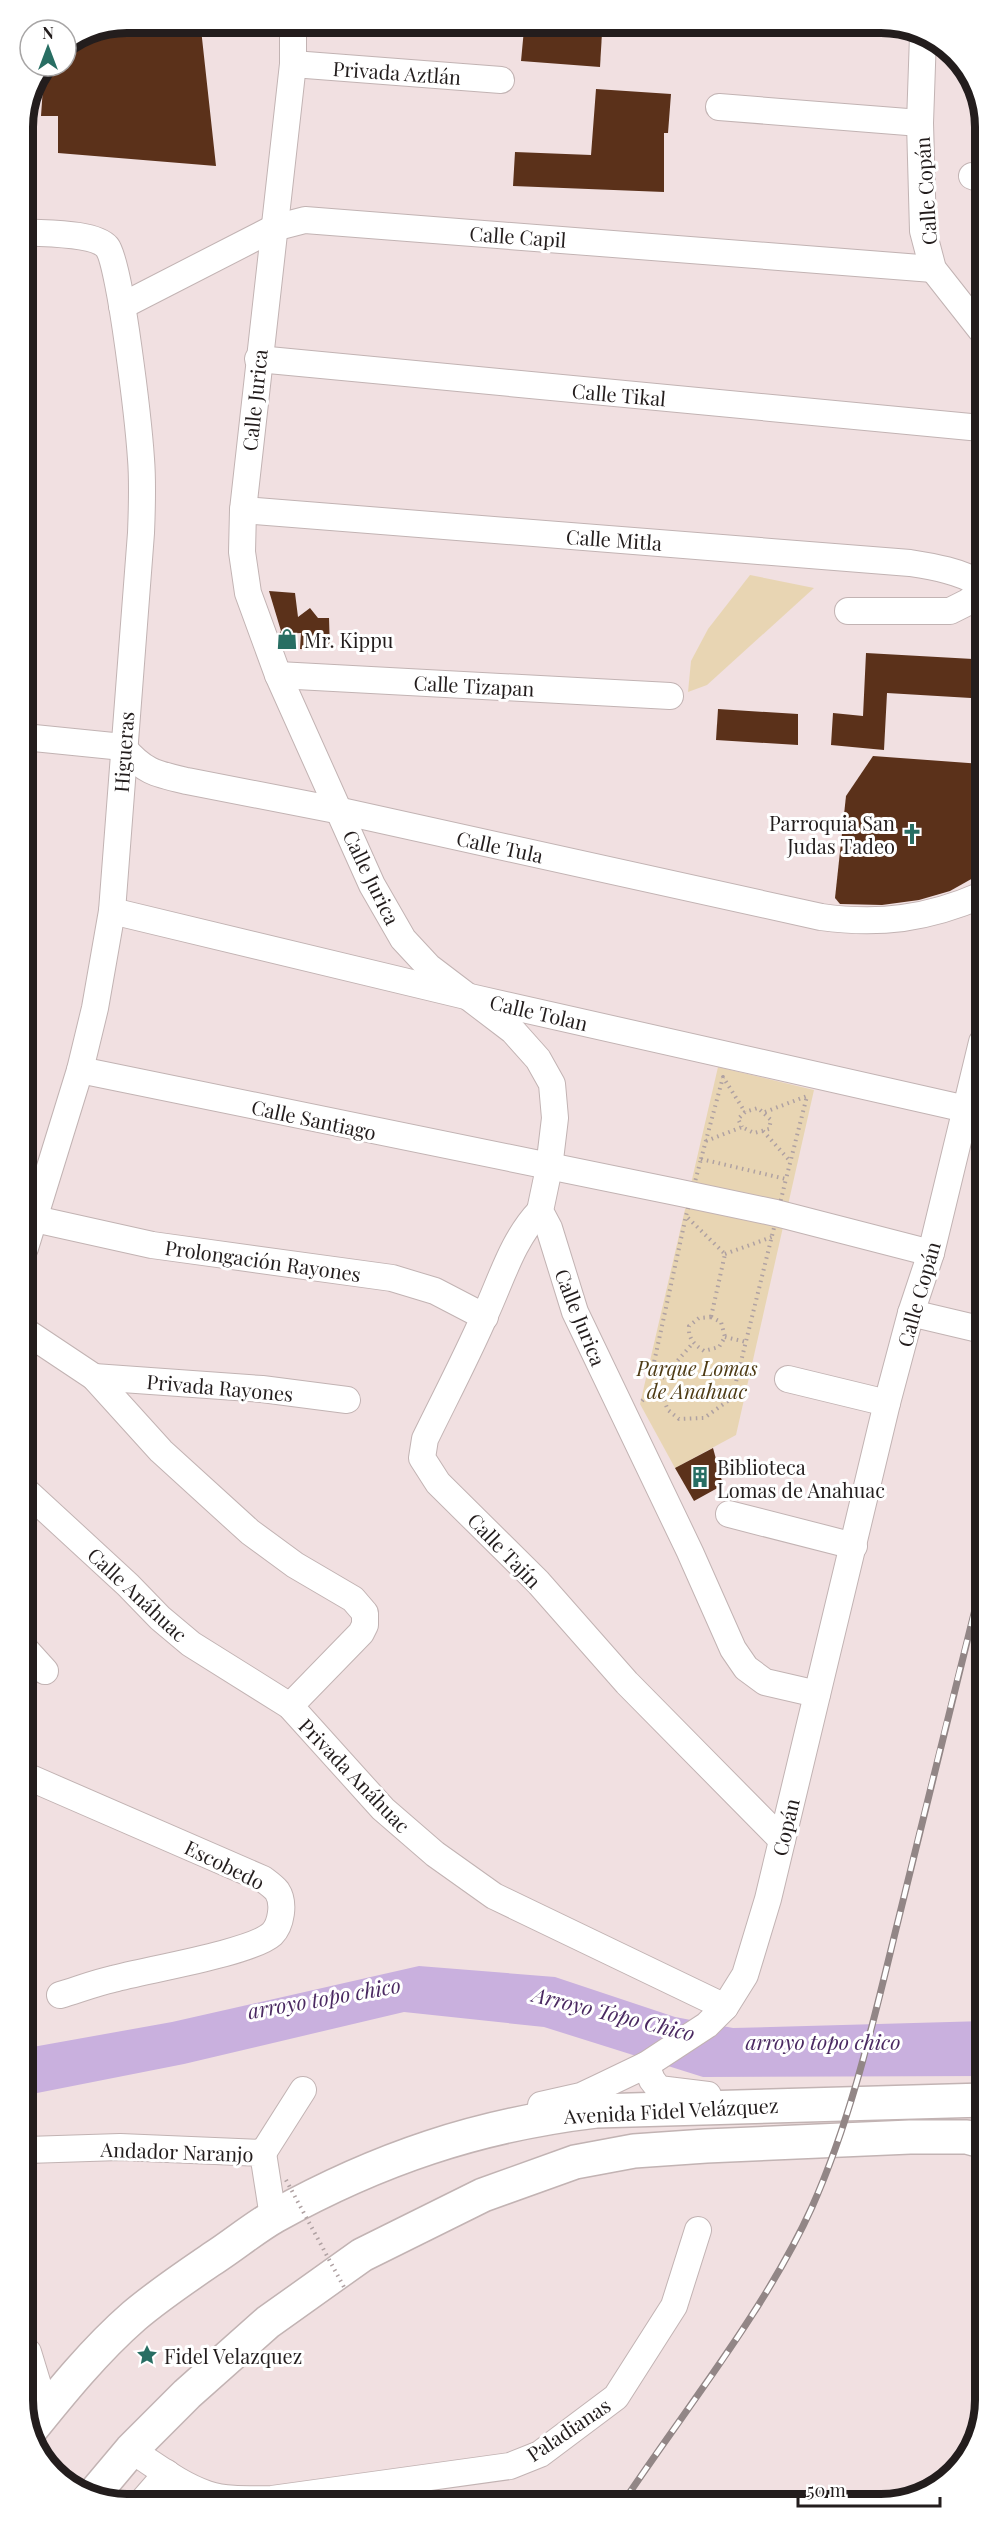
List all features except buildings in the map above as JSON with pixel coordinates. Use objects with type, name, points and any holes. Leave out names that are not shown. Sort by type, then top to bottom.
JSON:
[{"type":"highway","name":"Avenida Fidel Velázquez","points":[[37,2422],[100,2349],[163,2292],[273,2217],[346,2180],[425,2148],[497,2127],[544,2117],[596,2111],[975,2100]]},
{"type":"highway","name":"Avenida Fidel Velázquez","points":[[98,2489],[131,2450],[187,2394],[268,2322],[362,2255],[483,2195],[575,2162],[634,2151],[840,2139],[975,2139]]},
{"type":"street","name":"Calle Jurica","points":[[292,33],[292,64],[243,510],[242,552],[248,593],[278,675],[341,811],[372,885],[403,939],[429,967],[513,1031],[538,1059],[552,1084],[555,1118],[549,1168],[540,1211],[549,1228],[575,1312],[733,1649],[746,1668],[765,1682],[816,1694]]},
{"type":"street","name":"Calle Copán","points":[[923,43],[920,123],[923,231],[933,269],[975,322]]},
{"type":"street","name":"Privada Aztlán","points":[[292,64],[501,80]]},
{"type":"street","points":[[719,107],[920,123]]},
{"type":"street","name":"Calle Capil","points":[[122,306],[274,228],[305,220],[933,269]]},
{"type":"street","name":"Higueras","points":[[33,233],[89,238],[108,248],[115,267],[122,306],[141,457],[142,484],[141,533],[112,910],[95,1008],[80,1070],[33,1226]]},
{"type":"street","name":"Calle Tikal","points":[[258,359],[975,427]]},
{"type":"street","name":"Calle Mitla","points":[[243,510],[910,563],[939,567],[975,580]]},
{"type":"street","points":[[848,610],[950,611],[975,596]]},
{"type":"street","name":"Calle Tizapan","points":[[278,675],[670,696]]},
{"type":"street","points":[[33,738],[123,747]]},
{"type":"street","name":"Calle Tula","points":[[123,747],[138,764],[165,776],[341,811],[820,917],[849,921],[916,917],[955,907],[975,898]]},
{"type":"street","name":"Calle Tolan","points":[[112,910],[470,997],[966,1109]]},
{"type":"street","name":"Calle Santiago","points":[[80,1070],[549,1168],[780,1223],[931,1253]]},
{"type":"street","name":"Calle Copán","points":[[854,1545],[887,1403],[911,1313],[931,1253],[975,1071]]},
{"type":"street","name":"Calle Tajín","points":[[540,1211],[525,1226],[485,1317],[425,1439],[422,1458],[425,1467],[438,1483],[538,1582],[627,1683],[782,1840]]},
{"type":"street","name":"Prolongación Rayones","points":[[35,1220],[152,1245],[392,1278],[435,1292],[485,1317]]},
{"type":"street","points":[[911,1313],[975,1328]]},
{"type":"street","points":[[33,1336],[94,1377],[161,1451],[271,1549],[353,1599],[363,1609],[366,1625],[361,1633],[290,1706]]},
{"type":"street","name":"Privada Rayones","points":[[94,1377],[251,1388],[346,1400]]},
{"type":"street","points":[[788,1379],[887,1403]]},
{"type":"street","name":"Calle Anáhuac","points":[[33,1497],[128,1585],[159,1618],[190,1644],[290,1706]]},
{"type":"street","points":[[729,1514],[854,1545]]},
{"type":"street","name":"Copán","points":[[425,2148],[455,2128],[471,2121],[581,2096],[650,2062],[707,2025],[725,2007],[745,1975],[753,1954],[854,1545]]},
{"type":"street","points":[[33,1658],[45,1671]]},
{"type":"street","name":"Privada Anáhuac","points":[[290,1706],[383,1809],[435,1854],[494,1896],[544,1918],[725,2007]]},
{"type":"street","name":"Escobedo","points":[[33,1779],[263,1879],[278,1892],[280,1903],[281,1916],[277,1927],[270,1936],[260,1941],[210,1956],[112,1979],[60,1995]]},
{"type":"street","points":[[650,2062],[652,2080],[659,2089],[804,2104]]},
{"type":"street","points":[[263,2152],[303,2090]]},
{"type":"street","name":"Andador Naranjo","points":[[33,2150],[120,2147],[263,2152],[273,2217]]},
{"type":"street","name":"Paladianas","points":[[308,2494],[510,2466],[540,2454],[616,2397],[674,2306],[698,2230]]},
{"type":"street","points":[[33,2391],[37,2422]]},
{"type":"street","name":"Paladianas","points":[[131,2450],[167,2473],[207,2494]]},
{"type":"street","points":[[149,2494],[167,2473]]},
{"type":"path","points":[[745,1112],[723,1077],[701,1159],[684,1201],[653,1367],[657,1384],[668,1410],[680,1419],[704,1418],[732,1398],[780,1223],[786,1179],[807,1096],[765,1112]]},
{"type":"path","points":[[706,1141],[742,1128],[754,1133],[763,1131],[769,1129],[771,1120],[765,1112],[758,1108],[745,1112],[738,1119],[742,1128]]},
{"type":"path","points":[[763,1131],[790,1161]]},
{"type":"path","points":[[701,1159],[786,1179]]},
{"type":"path","points":[[684,1201],[725,1254]]},
{"type":"path","points":[[711,1317],[725,1254],[780,1223]]},
{"type":"path","points":[[711,1317],[722,1322],[725,1337],[719,1347],[704,1351],[693,1343],[689,1334],[689,1326],[699,1318],[711,1317]]},
{"type":"path","points":[[725,1337],[746,1342]]},
{"type":"path","points":[[626,1419],[693,1343]]},
{"type":"path","points":[[286,2180],[345,2289]]},
{"type":"green space","points":[[750,575],[814,588],[707,685],[688,692],[691,661],[708,629]]},
{"type":"green space","name":"Parque Lomas de Anahuac","points":[[718,1067],[814,1090],[736,1435],[675,1468],[640,1404]]},
{"type":"water","points":[[419,1966],[555,1977],[675,2017],[733,2028],[975,2021],[975,2076],[703,2077],[544,2027],[404,2012],[184,2064],[33,2094],[33,2047],[172,2022]]},
{"type":"railway","points":[[629,2494],[724,2357],[772,2283],[812,2207],[827,2172],[840,2137],[872,2027],[975,1609]]},
{"type":"place","name":"Mr. Kippu","points":[[287,639]]},
{"type":"place","name":"Parroquia San Judas Tadeo","points":[[912,834]]},
{"type":"place","name":"Biblioteca Lomas de Anahuac","points":[[700,1477]]},
{"type":"place","name":"Fidel Velazquez","points":[[147,2355]]},
{"type":"water label","name":"arroyo topo chico","points":[[324,1997]]},
{"type":"water label","name":"Arroyo Topo Chico","points":[[614,2013]]},
{"type":"water label","name":"arroyo topo chico","points":[[823,2041]]}]
